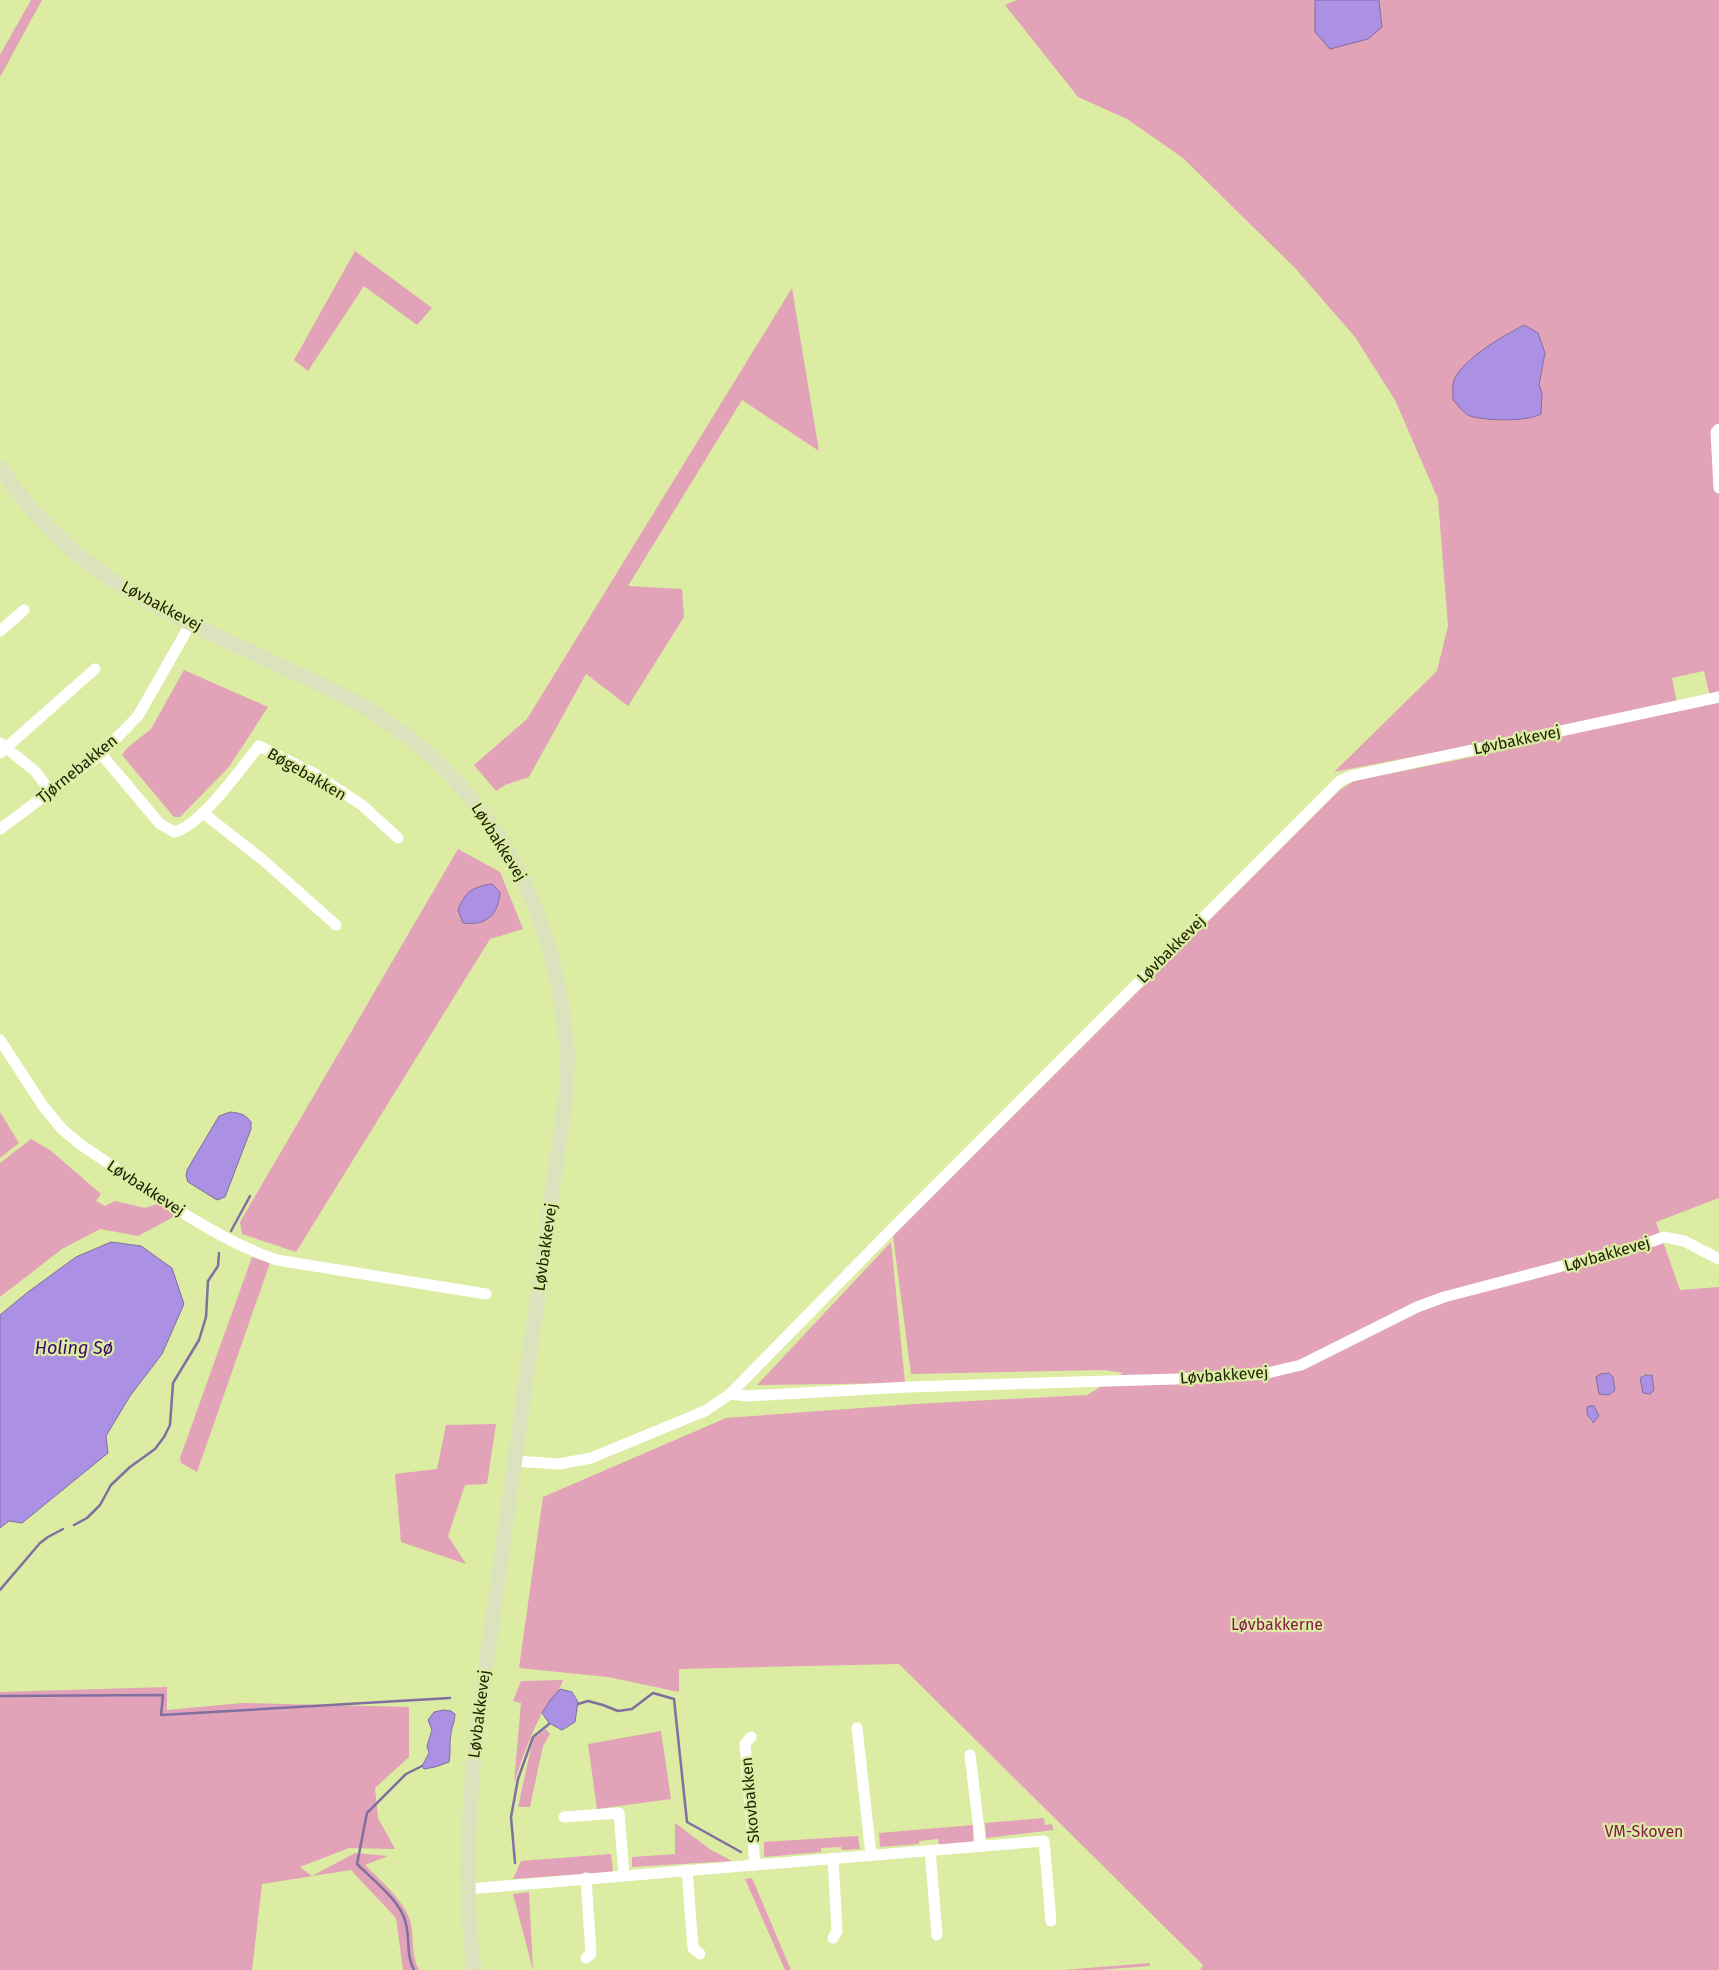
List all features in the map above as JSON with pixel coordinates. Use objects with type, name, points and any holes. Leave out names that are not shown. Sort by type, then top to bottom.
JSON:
[{"type":"street","points":[[1719,429],[1716,432],[1719,488]]},
{"type":"street","name":"Løvbakkevej","points":[[0,467],[18,494],[71,548],[106,576],[191,622],[354,701],[400,730],[430,755],[463,788],[487,818],[525,882],[542,923],[554,963],[562,1000],[567,1052],[566,1094],[475,1746],[469,1807],[468,1889],[474,1970]]},
{"type":"street","points":[[0,631],[24,610]]},
{"type":"street","name":"Tjørnebakken","points":[[0,829],[101,754],[138,716],[191,622]]},
{"type":"street","points":[[51,792],[35,771],[2,748],[95,669]]},
{"type":"street","name":"Løvbakkevej","points":[[515,1460],[559,1464],[591,1458],[705,1411],[730,1394],[946,1174],[1340,781],[1351,776],[1719,697]]},
{"type":"street","name":"Bøgebakken","points":[[101,754],[160,824],[174,832],[179,831],[203,813],[259,746],[315,774],[362,805],[398,838]]},
{"type":"street","points":[[203,813],[263,860],[336,925]]},
{"type":"street","name":"Løvbakkevej","points":[[0,1040],[43,1106],[62,1129],[81,1145],[251,1252],[277,1260],[486,1294]]},
{"type":"street","name":"Løvbakkevej","points":[[730,1394],[748,1396],[1263,1374],[1301,1365],[1417,1307],[1444,1297],[1642,1245],[1664,1237],[1684,1241],[1719,1259]]},
{"type":"street","points":[[857,1728],[871,1855]]},
{"type":"street","name":"Skovbakken","points":[[750,1738],[745,1744],[755,1864]]},
{"type":"street","points":[[970,1755],[981,1846]]},
{"type":"street","points":[[564,1817],[619,1813],[624,1875]]},
{"type":"street","name":"Skovbakken","points":[[468,1889],[1044,1841],[1052,1921]]},
{"type":"street","points":[[930,1850],[937,1935]]},
{"type":"street","points":[[833,1858],[837,1931],[833,1938]]},
{"type":"street","points":[[687,1870],[694,1948],[700,1954]]},
{"type":"street","points":[[586,1878],[591,1954],[586,1958]]},
{"type":"green space","points":[[31,0],[42,0],[0,77],[0,55]]},
{"type":"green space","name":"Løvbakkerne","points":[[1017,0],[1315,0],[1315,32],[1382,27],[1379,0],[1719,0],[1719,1198],[1656,1222],[1680,1290],[1719,1287],[1719,1970],[1200,1970],[1203,1965],[899,1664],[679,1669],[679,1692],[608,1677],[519,1668],[543,1497],[726,1418],[915,1404],[1087,1395],[1123,1373],[1104,1370],[911,1374],[893,1236],[1340,790],[1354,781],[1501,751],[1499,740],[1334,772],[1437,671],[1448,626],[1438,499],[1395,400],[1355,337],[1296,269],[1183,158],[1127,119],[1078,97],[1005,5]],"holes":[[[1524,325],[1545,353],[1539,385],[1467,364],[1514,330]],[[1704,671],[1710,696],[1677,703],[1672,678]],[[1650,1374],[1653,1377],[1653,1383],[1642,1391],[1641,1376]],[[1594,1406],[1599,1416],[1591,1423],[1587,1414]]]},
{"type":"green space","points":[[355,251],[432,308],[417,325],[364,286],[308,371],[294,360]]},
{"type":"green space","points":[[792,288],[819,451],[742,400],[628,586],[682,589],[684,617],[628,706],[586,674],[529,777],[505,785],[496,791],[474,765],[527,719]]},
{"type":"green space","points":[[184,670],[268,707],[229,767],[180,817],[174,817],[122,755],[127,748],[151,729]]},
{"type":"green space","points":[[458,849],[500,872],[523,929],[490,939],[296,1252],[242,1234],[240,1222]]},
{"type":"green space","points":[[0,1112],[19,1143],[0,1158]]},
{"type":"green space","points":[[31,1139],[50,1150],[101,1194],[96,1201],[105,1206],[115,1201],[145,1208],[160,1203],[177,1215],[138,1236],[100,1229],[62,1249],[0,1297],[0,1163]]},
{"type":"green space","points":[[891,1242],[905,1383],[757,1385]]},
{"type":"green space","points":[[252,1257],[270,1263],[197,1472],[181,1463],[180,1458]]},
{"type":"green space","points":[[496,1424],[487,1484],[465,1485],[448,1536],[466,1564],[401,1542],[395,1474],[437,1469],[446,1425]]},
{"type":"green space","points":[[563,1680],[542,1713],[526,1748],[514,1783],[521,1703],[513,1701],[521,1681]]},
{"type":"green space","points":[[167,1687],[167,1710],[242,1703],[409,1707],[409,1757],[375,1788],[378,1818],[395,1849],[349,1848],[300,1867],[312,1876],[355,1853],[388,1856],[365,1865],[392,1892],[404,1908],[411,1924],[416,1965],[419,1970],[403,1970],[396,1918],[351,1870],[262,1884],[252,1970],[0,1970],[0,1692]]},
{"type":"green space","points":[[546,1729],[550,1734],[543,1746],[530,1807],[518,1807],[533,1739]]},
{"type":"green space","points":[[661,1731],[671,1799],[597,1809],[588,1744]]},
{"type":"green space","points":[[1044,1818],[1045,1825],[1052,1824],[1053,1830],[986,1838],[985,1823]]},
{"type":"green space","points":[[675,1823],[711,1850],[732,1861],[632,1867],[632,1857],[675,1854]]},
{"type":"green space","points":[[973,1825],[973,1842],[939,1845],[938,1839],[919,1841],[919,1844],[880,1847],[879,1833]]},
{"type":"green space","points":[[858,1836],[860,1849],[842,1850],[841,1847],[821,1848],[821,1852],[764,1857],[764,1842]]},
{"type":"green space","points":[[611,1854],[613,1872],[513,1879],[521,1861]]},
{"type":"green space","points":[[752,1878],[791,1970],[785,1970],[745,1879]]},
{"type":"green space","points":[[529,1892],[533,1970],[513,1894]]},
{"type":"green space","points":[[1150,1963],[1150,1966],[1098,1970],[1063,1970]]},
{"type":"water","points":[[1315,0],[1379,0],[1382,27],[1368,39],[1330,49],[1315,32]]},
{"type":"water","points":[[1524,325],[1538,333],[1545,353],[1539,385],[1542,393],[1541,414],[1534,417],[1506,420],[1477,418],[1468,415],[1453,400],[1454,380],[1466,364],[1485,348]]},
{"type":"water","points":[[492,884],[500,892],[494,913],[485,921],[479,923],[463,923],[458,910],[464,898],[470,891]]},
{"type":"water","points":[[230,1112],[239,1113],[247,1117],[251,1122],[251,1129],[225,1197],[217,1200],[188,1182],[186,1176],[187,1170],[219,1116]]},
{"type":"water","name":"Holing Sø","points":[[111,1242],[141,1246],[172,1268],[184,1304],[162,1354],[130,1396],[106,1436],[108,1453],[22,1523],[9,1521],[0,1528],[0,1315],[76,1257]]},
{"type":"water","points":[[1609,1373],[1613,1377],[1615,1390],[1609,1395],[1599,1394],[1596,1377],[1600,1374]]},
{"type":"water","points":[[1645,1375],[1652,1375],[1654,1390],[1650,1394],[1643,1393],[1640,1378]]},
{"type":"water","points":[[1594,1406],[1599,1416],[1593,1423],[1587,1414],[1587,1407]]},
{"type":"water","points":[[560,1689],[572,1692],[578,1702],[575,1722],[562,1730],[549,1723],[542,1713]]},
{"type":"water","points":[[451,1711],[455,1714],[450,1736],[449,1762],[424,1769],[422,1766],[429,1753],[427,1746],[432,1730],[428,1720],[434,1712]]},
{"type":"waterway","points":[[231,1231],[250,1196]]},
{"type":"waterway","points":[[74,1525],[87,1518],[100,1505],[111,1485],[130,1467],[155,1449],[164,1437],[170,1425],[173,1383],[199,1340],[206,1317],[208,1281],[218,1266],[219,1253]]},
{"type":"waterway","points":[[0,1590],[40,1543],[63,1529]]},
{"type":"waterway","points":[[578,1704],[588,1701],[618,1711],[632,1709],[653,1693],[674,1699],[687,1822],[741,1852]]},
{"type":"waterway","points":[[0,1696],[163,1695],[161,1715],[450,1698]]},
{"type":"waterway","points":[[515,1863],[511,1817],[518,1779],[533,1737],[549,1724]]},
{"type":"waterway","points":[[414,1970],[410,1959],[406,1924],[399,1908],[386,1892],[357,1864],[367,1813],[406,1774],[422,1766]]},
{"type":"park label","name":"VM-Skoven","points":[[1644,1831]]}]
